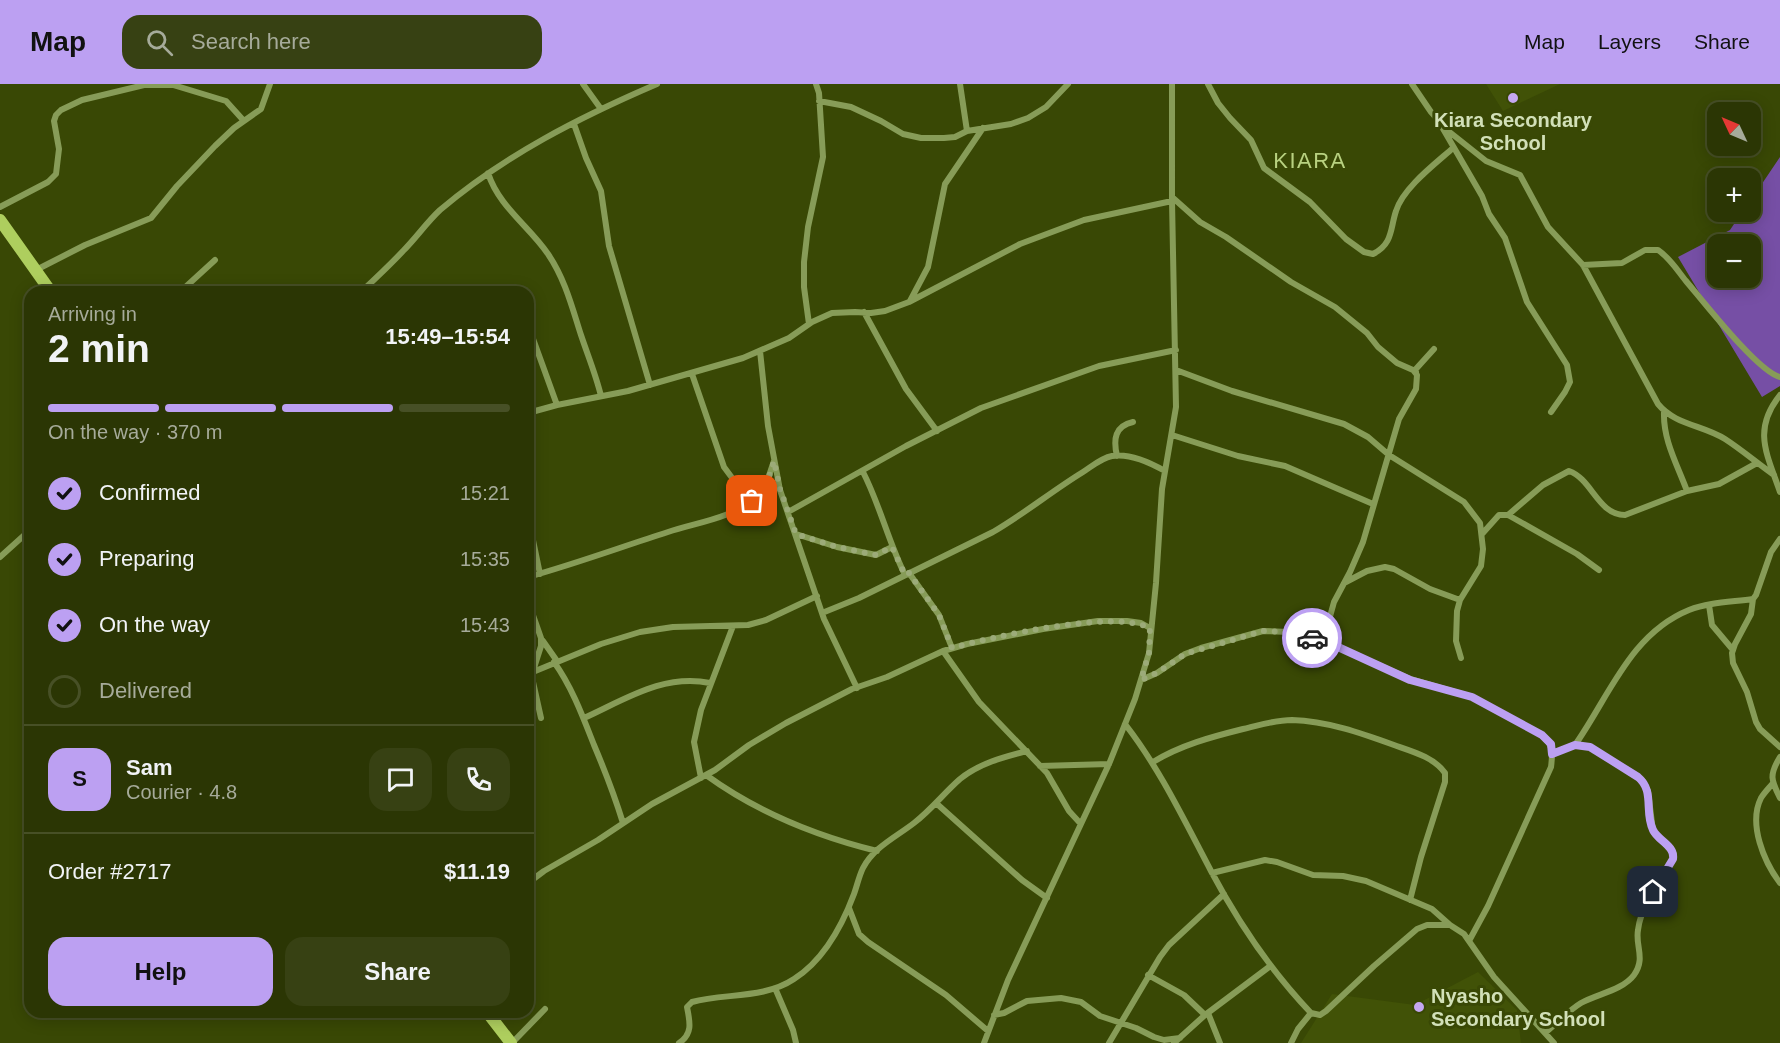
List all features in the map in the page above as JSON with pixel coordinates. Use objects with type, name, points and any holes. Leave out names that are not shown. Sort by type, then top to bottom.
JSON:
[{"type":"main road","points":[[0,220],[47,286]]},
{"type":"main road","points":[[492,1018],[511,1043]]},
{"type":"street","points":[[0,207],[48,182],[56,174],[59,149],[54,121],[56,115],[61,110],[82,100],[147,84],[173,85],[219,98],[233,107],[244,121]]},
{"type":"street","points":[[36,270],[85,245],[151,218],[198,163],[226,135],[261,109],[270,84]]},
{"type":"street","points":[[583,84],[601,109]]},
{"type":"street","points":[[367,286],[438,212],[488,173],[538,141],[657,84]]},
{"type":"street","points":[[809,324],[804,287],[804,262],[808,227],[822,157],[816,84]]},
{"type":"street","points":[[960,84],[966,131]]},
{"type":"street","points":[[819,101],[850,107],[881,121],[896,131],[921,138],[944,138],[966,131],[1011,124],[1028,118],[1046,107],[1068,84]]},
{"type":"street","points":[[984,1043],[993,1015],[1109,764],[1149,653],[1162,489],[1176,407],[1172,199],[1173,84]]},
{"type":"street","points":[[1208,84],[1218,104],[1251,140],[1264,168],[1274,178],[1310,202],[1346,239],[1364,252],[1373,254],[1384,247],[1389,239],[1396,209],[1405,195],[1452,148]]},
{"type":"street","points":[[1412,84],[1439,122],[1452,148],[1482,196],[1489,214],[1505,238],[1527,302],[1566,366],[1570,382],[1551,412]]},
{"type":"street","points":[[1439,122],[1485,161],[1520,175],[1548,227],[1583,265],[1664,412],[1724,438],[1774,475]]},
{"type":"street","points":[[574,124],[585,158],[601,192],[609,246],[650,385]]},
{"type":"street","points":[[909,302],[928,267],[945,184],[983,128]]},
{"type":"street","points":[[488,173],[492,187],[537,239],[561,277],[575,311],[601,396]]},
{"type":"street","points":[[534,411],[650,385],[743,358],[789,338],[809,324],[832,313],[885,311],[909,302],[1020,244],[1083,220],[1172,199]]},
{"type":"street","points":[[1172,199],[1200,222],[1291,282],[1335,307],[1367,333],[1378,347],[1397,363],[1416,372]]},
{"type":"street","points":[[1583,265],[1622,263],[1645,250],[1658,250],[1674,264],[1753,358],[1772,375],[1780,377]]},
{"type":"street","points":[[187,286],[215,260]]},
{"type":"street","points":[[864,312],[906,389],[938,431]]},
{"type":"street","points":[[534,342],[556,405]]},
{"type":"street","points":[[1323,642],[1334,602],[1357,558],[1399,418],[1416,389],[1415,370],[1434,349]]},
{"type":"street","points":[[788,512],[906,446],[981,408],[1018,397],[1100,366],[1176,350]]},
{"type":"street","points":[[760,351],[774,461],[788,512],[822,613],[857,688]]},
{"type":"street","points":[[1176,370],[1232,391],[1344,424],[1368,437],[1389,455],[1464,502],[1480,523],[1482,534],[1481,566],[1460,600],[1455,626],[1461,658]]},
{"type":"street","points":[[692,374],[724,467],[747,498],[752,501]]},
{"type":"street","points":[[1780,395],[1767,414],[1762,434],[1780,492]]},
{"type":"street","points":[[1664,412],[1666,441],[1688,490]]},
{"type":"street","points":[[1117,456],[1115,437],[1117,430],[1124,424],[1133,422]]},
{"type":"street","points":[[1172,435],[1238,456],[1285,466],[1373,504]]},
{"type":"street","points":[[822,613],[1003,526],[1091,467],[1112,456],[1140,460],[1165,471]]},
{"type":"street","points":[[534,576],[693,524],[727,516],[752,501],[766,486],[774,461]]},
{"type":"street","points":[[1508,515],[1543,485],[1569,471],[1579,476],[1610,511],[1624,515],[1688,490],[1719,484],[1757,463]]},
{"type":"street","points":[[863,472],[875,495],[892,547],[907,574],[939,615],[952,648]]},
{"type":"street","points":[[1482,534],[1499,515],[1508,515],[1577,554],[1599,570]]},
{"type":"street","points":[[796,534],[837,547],[876,555],[892,547]]},
{"type":"street","points":[[0,557],[24,535]]},
{"type":"street","points":[[1780,538],[1771,552],[1753,599],[1750,614],[1733,650],[1733,663],[1747,692],[1756,722],[1780,747]]},
{"type":"street","points":[[534,545],[540,574]]},
{"type":"street","points":[[1343,584],[1367,571],[1385,567],[1394,569],[1430,589],[1460,600]]},
{"type":"street","points":[[534,672],[601,644],[640,632],[673,627],[748,626],[817,596]]},
{"type":"street","points":[[1575,745],[1614,680],[1652,633],[1670,620],[1690,610],[1709,604],[1753,599]]},
{"type":"street","points":[[1709,604],[1712,625],[1733,650]]},
{"type":"street","points":[[534,618],[547,650],[564,676],[584,718],[622,824]]},
{"type":"street","points":[[534,878],[598,840],[652,804],[703,776],[764,736],[857,688],[943,651],[1043,629],[1098,621],[1134,622],[1150,628]]},
{"type":"street","points":[[733,626],[710,683],[694,742],[703,776],[746,802],[825,837],[877,851]]},
{"type":"street","points":[[1141,680],[1157,673],[1185,654],[1263,631],[1288,632],[1338,647],[1410,680],[1472,697],[1542,735],[1551,744],[1551,767],[1488,906],[1469,941]]},
{"type":"street","points":[[534,665],[541,646],[541,638]]},
{"type":"street","points":[[943,651],[979,702],[1028,751],[1052,781],[1069,811],[1080,823]]},
{"type":"street","points":[[584,718],[645,690],[666,683],[694,680],[710,683]]},
{"type":"street","points":[[534,686],[541,718]]},
{"type":"street","points":[[1153,762],[1173,750],[1204,739],[1276,721],[1291,720],[1343,728],[1435,762],[1445,773],[1444,782],[1418,864],[1410,900]]},
{"type":"street","points":[[1125,724],[1153,762],[1212,873],[1269,967],[1311,1013],[1320,1015],[1326,1011],[1417,929],[1427,925],[1450,925]]},
{"type":"street","points":[[1545,1033],[1578,1005],[1622,984],[1634,975],[1641,956],[1638,936],[1640,920],[1674,854],[1653,831],[1648,791],[1643,781],[1590,747],[1575,745],[1552,754]]},
{"type":"street","points":[[679,1043],[690,1031],[687,1007],[692,1002],[775,988],[793,980],[829,945],[849,908],[863,868],[887,841],[917,821],[962,778],[1002,757],[1028,751]]},
{"type":"street","points":[[1780,757],[1771,777],[1780,798]]},
{"type":"street","points":[[1040,766],[1109,764]]},
{"type":"street","points":[[1773,783],[1762,797],[1757,820],[1765,858],[1770,870],[1780,883]]},
{"type":"street","points":[[936,803],[1022,880],[1047,898]]},
{"type":"street","points":[[1212,873],[1265,860],[1313,875],[1343,876],[1366,881],[1432,909],[1464,934],[1494,977],[1554,1043]]},
{"type":"street","points":[[1109,1043],[1148,975],[1169,945],[1224,894]]},
{"type":"street","points":[[849,908],[859,934],[867,942],[946,995],[988,1031]]},
{"type":"street","points":[[993,1015],[1004,1013],[1027,1001],[1061,998],[1081,1002],[1100,1016],[1164,1040],[1177,1040],[1269,967]]},
{"type":"street","points":[[1148,975],[1184,995],[1207,1014],[1220,1043]]},
{"type":"street","points":[[775,988],[796,1043]]},
{"type":"street","points":[[511,1043],[545,1009]]},
{"type":"street","points":[[1291,1043],[1298,1029],[1311,1013]]},
{"type":"shaded area","name":"Kiara Secondary School","points":[[1486,84],[1560,84],[1503,111]]},
{"type":"shaded area","points":[[1780,157],[1780,386],[1762,397],[1678,257],[1707,242],[1707,288],[1761,288],[1761,234],[1722,234],[1730,230],[1735,222],[1761,222],[1761,185]]},
{"type":"shaded area","name":"Nyasho Secondary School","points":[[1478,972],[1517,1010],[1521,1043],[1301,1043],[1332,994],[1415,1005]]},
{"type":"way so far","points":[[752,501],[766,486],[774,461],[780,489],[796,534],[837,547],[876,555],[892,547],[905,575],[909,573],[930,599],[945,628],[952,648],[1043,629],[1098,621],[1141,623],[1150,628],[1149,653],[1141,680],[1157,673],[1185,654],[1263,631],[1288,632],[1312,638]]},
{"type":"place","name":"Kiara Secondary School","points":[[1513,98]]},
{"type":"place","name":"Nyasho Secondary School","points":[[1419,1007]]},
{"type":"district","name":"KIARA","points":[[1310,160]]},
{"type":"route","points":[[1312,638],[1338,647],[1410,680],[1472,697],[1542,735],[1551,744],[1552,754],[1575,745],[1590,747],[1638,777],[1648,791],[1653,831],[1674,854],[1653,892]]}]
